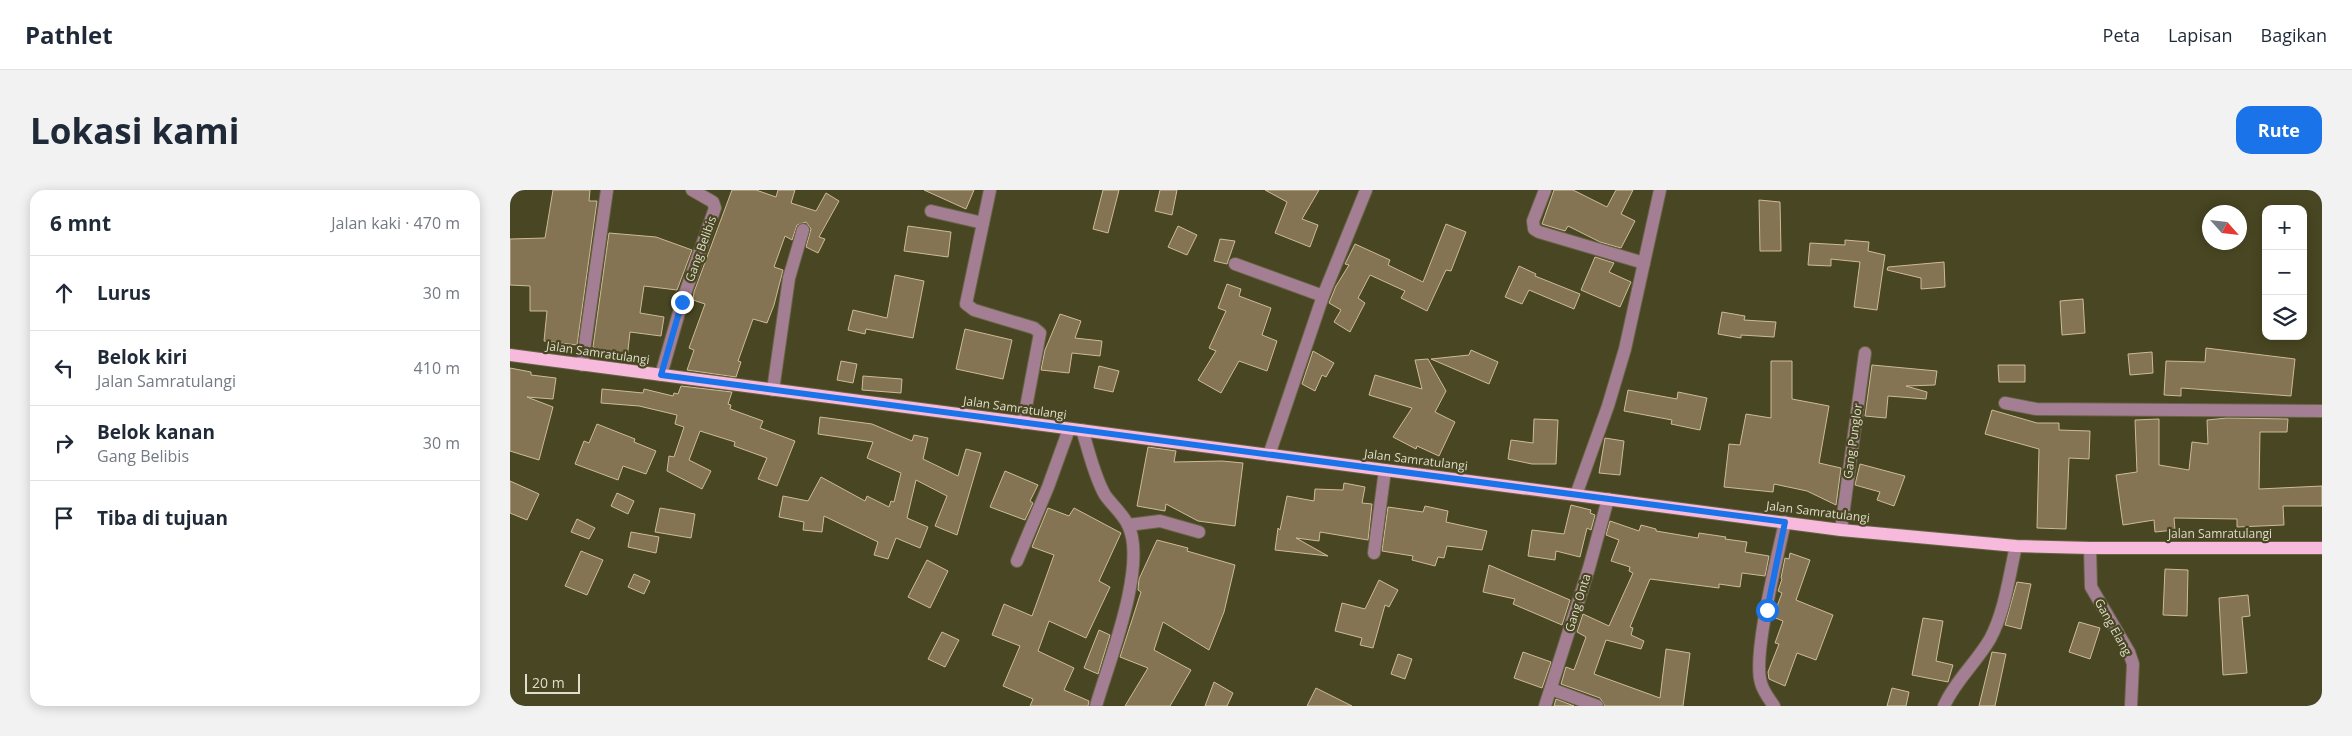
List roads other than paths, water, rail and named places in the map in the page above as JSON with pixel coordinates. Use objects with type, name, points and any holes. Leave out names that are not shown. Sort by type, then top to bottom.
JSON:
[{"type":"main road","name":"Jalan Samratulangi","points":[[510,355],[1841,530],[2016,546],[2090,548],[2322,548]]},
{"type":"street","points":[[582,365],[607,190]]},
{"type":"street","name":"Gang Belibis","points":[[661,375],[682,302],[715,208],[712,202],[692,190]]},
{"type":"street","points":[[990,190],[966,304],[974,310],[1034,328],[1040,333],[1023,423]]},
{"type":"street","points":[[1269,455],[1323,296],[1366,190]]},
{"type":"street","points":[[1545,190],[1533,221],[1534,229],[1644,263]]},
{"type":"street","points":[[1576,495],[1608,406],[1625,349],[1660,190]]},
{"type":"street","points":[[931,211],[983,223]]},
{"type":"street","points":[[772,390],[789,278],[803,230]]},
{"type":"street","points":[[1235,264],[1323,296]]},
{"type":"street","name":"Gang Punglor","points":[[1841,530],[1865,353]]},
{"type":"street","points":[[2006,403],[2036,409],[2322,411]]},
{"type":"street","points":[[1017,561],[1048,487],[1069,429]]},
{"type":"street","points":[[1082,430],[1105,495],[1128,525],[1134,554],[1120,630],[1096,706]]},
{"type":"street","points":[[1374,553],[1385,470]]},
{"type":"street","name":"Gang Onta","points":[[1546,706],[1589,568],[1608,499]]},
{"type":"street","points":[[1128,525],[1160,521],[1199,532]]},
{"type":"street","points":[[1774,706],[1761,682],[1759,671],[1767,610],[1785,522]]},
{"type":"street","points":[[1944,706],[1954,688],[1976,661],[1991,636],[2000,616],[2016,546]]},
{"type":"street","name":"Gang Elang","points":[[2090,548],[2091,587],[2129,652],[2133,664],[2131,706]]},
{"type":"street","points":[[1551,689],[1598,706]]}]
